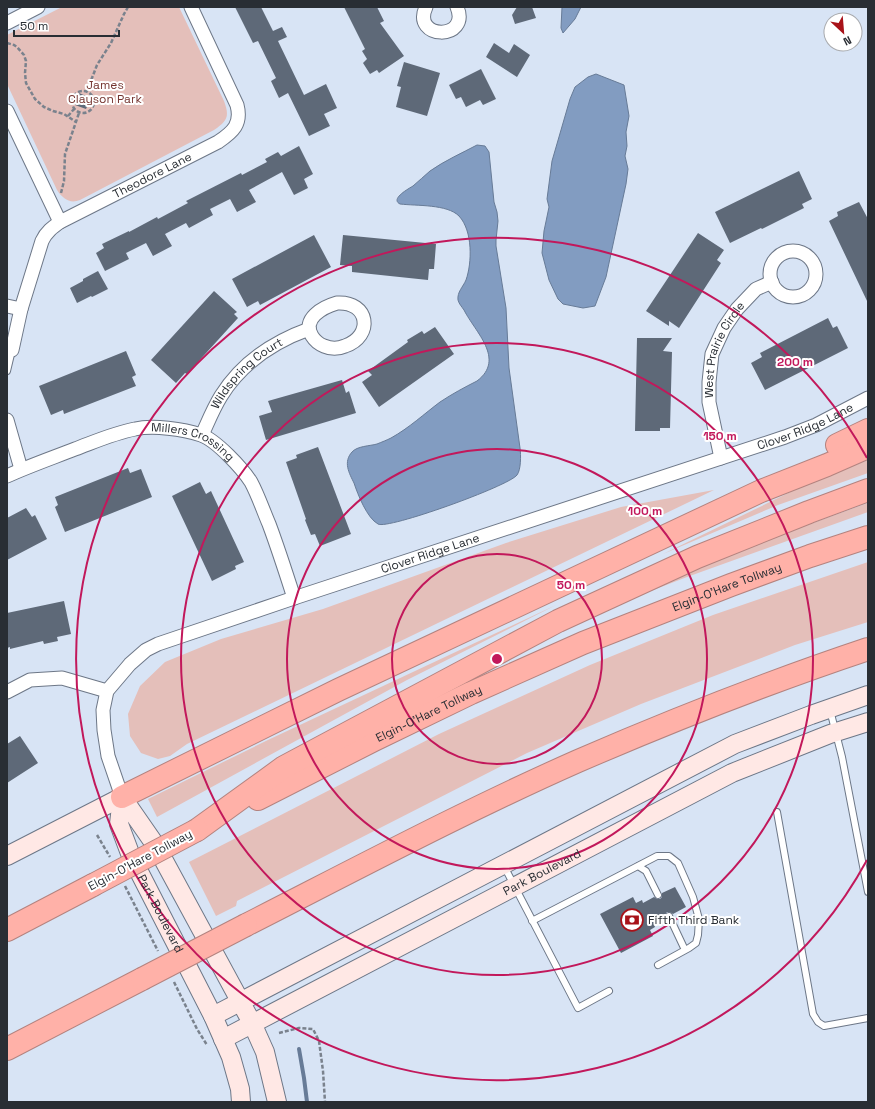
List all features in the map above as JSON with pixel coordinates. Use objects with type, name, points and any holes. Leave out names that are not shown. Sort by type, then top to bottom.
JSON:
[{"type":"highway","points":[[761,491],[815,456],[868,430]]},
{"type":"highway","points":[[122,797],[338,690],[761,491],[868,447]]},
{"type":"highway","points":[[197,830],[284,767],[558,621],[697,557],[868,490]]},
{"type":"highway","name":"Elgin-O'Hare Tollway","points":[[7,930],[197,830],[464,696],[583,643],[731,585],[867,536]]},
{"type":"highway","points":[[7,1049],[449,822],[576,762],[709,706],[819,665],[868,649]]},
{"type":"highway","points":[[819,665],[868,661]]},
{"type":"street","points":[[7,23],[38,7]]},
{"type":"street","name":"Theodore Lane","points":[[12,350],[21,310],[43,239],[52,228],[60,222],[218,142],[232,132],[239,121],[237,105],[190,7]]},
{"type":"street","points":[[426,7],[424,15],[426,25],[434,32],[441,33],[451,31],[458,23],[459,15],[457,7]]},
{"type":"street","points":[[7,111],[60,222]]},
{"type":"street","name":"West Prairie Circle","points":[[721,458],[710,402],[709,382],[712,354],[724,328],[737,309],[756,289],[772,282]]},
{"type":"street","points":[[7,306],[21,310]]},
{"type":"street","name":"Wildspring Court","points":[[202,435],[221,396],[241,371],[275,344],[309,329]]},
{"type":"street","name":"Clover Ridge Lane","points":[[122,797],[108,756],[103,710],[107,691],[130,664],[146,650],[158,644],[294,598],[785,437],[816,425],[868,398]]},
{"type":"street","points":[[7,420],[21,469]]},
{"type":"street","name":"Millers Crossing","points":[[7,476],[21,469],[108,437],[135,429],[154,427],[172,428],[202,435],[230,457],[240,467],[250,482],[259,498],[276,542],[294,598]]},
{"type":"street","points":[[7,692],[30,680],[62,678],[107,691]]},
{"type":"street","name":"Park Boulevard","points":[[122,797],[119,824],[131,856],[213,1016],[735,744],[868,695]]},
{"type":"street","name":"Park Boulevard","points":[[223,1039],[732,773],[835,732],[868,722]]},
{"type":"street","points":[[7,856],[122,797],[156,846],[241,1001],[265,1052],[277,1102]]},
{"type":"street","points":[[213,1016],[231,1057],[240,1089],[241,1102]]},
{"type":"lane","points":[[7,372],[12,350]]},
{"type":"lane","points":[[830,708],[842,758],[868,892]]},
{"type":"lane","points":[[777,812],[813,1014],[818,1022],[824,1026],[868,1018]]},
{"type":"lane","points":[[532,921],[657,856],[669,856],[678,863],[694,897],[699,919],[698,935],[696,943],[658,965]]},
{"type":"lane","points":[[503,865],[578,1008],[609,991]]},
{"type":"lane","points":[[638,866],[646,871],[658,895]]},
{"type":"lane","points":[[669,916],[685,950]]},
{"type":"path","points":[[87,90],[97,65],[111,43],[128,7]]},
{"type":"path","points":[[7,43],[17,47],[24,55],[26,61],[26,83],[35,99],[48,109],[68,116],[76,122]]},
{"type":"path","points":[[80,90],[87,90],[93,99],[93,106],[85,112],[79,113],[74,109],[71,101],[74,94],[80,90]]},
{"type":"path","points":[[68,116],[74,109]]},
{"type":"path","points":[[61,196],[64,181],[65,154],[79,113]]},
{"type":"path","points":[[279,1032],[299,1028],[313,1029],[319,1041],[325,1102]]},
{"type":"green space","name":"James Clayson Park","points":[[62,7],[179,7],[224,101],[227,115],[222,124],[214,130],[80,200],[70,201],[64,198],[57,190],[7,84],[7,35]]},
{"type":"green space","points":[[868,460],[868,473],[778,505],[663,554],[809,483]]},
{"type":"green space","points":[[714,490],[187,744],[170,756],[158,759],[141,753],[130,736],[128,714],[140,686],[165,662],[221,639],[323,609],[506,543],[621,507]]},
{"type":"green space","points":[[868,503],[868,512],[630,599],[692,567]]},
{"type":"green space","points":[[868,562],[868,622],[795,645],[641,704],[527,753],[237,901],[236,906],[216,916],[189,862],[439,734],[590,665],[713,615]]},
{"type":"green space","points":[[556,605],[407,680],[157,817],[148,799],[270,739]]},
{"type":"water","points":[[562,7],[581,7],[575,19],[563,33],[561,28]]},
{"type":"water","points":[[596,74],[624,85],[629,116],[626,132],[627,146],[625,156],[628,169],[606,277],[595,306],[583,308],[563,304],[558,299],[549,280],[542,253],[544,231],[549,207],[547,199],[552,161],[570,99],[575,87],[588,77]]},
{"type":"water","points":[[477,145],[485,146],[489,152],[494,202],[497,212],[498,221],[496,246],[506,308],[509,368],[520,451],[519,470],[517,475],[509,481],[472,497],[424,514],[386,524],[378,524],[370,517],[363,506],[348,468],[347,464],[349,456],[357,448],[377,444],[398,434],[440,402],[477,381],[485,373],[489,364],[489,355],[486,346],[458,300],[459,292],[468,273],[470,256],[469,238],[464,222],[454,212],[447,209],[431,206],[400,204],[397,202],[398,197],[401,194],[430,171],[447,160]]},
{"type":"building","points":[[235,7],[261,7],[273,31],[282,27],[287,37],[278,41],[304,95],[326,84],[337,108],[324,114],[330,126],[309,136],[288,93],[279,98],[271,81],[276,78],[258,41],[253,43]]},
{"type":"building","points":[[344,7],[377,7],[384,21],[380,23],[404,56],[379,73],[377,70],[370,74],[363,63],[367,59],[362,51],[365,49]]},
{"type":"building","points":[[517,7],[532,7],[536,18],[515,24],[512,15]]},
{"type":"building","points":[[494,43],[509,53],[514,44],[530,55],[517,77],[486,57]]},
{"type":"building","points":[[404,62],[440,73],[427,116],[396,107],[401,87],[397,86]]},
{"type":"building","points":[[481,69],[496,99],[483,105],[480,100],[466,107],[461,97],[456,99],[449,85]]},
{"type":"building","points":[[79,93],[91,98],[86,109],[75,105]]},
{"type":"building","points":[[299,146],[313,174],[304,179],[308,188],[294,195],[282,172],[249,190],[256,202],[237,212],[230,199],[210,209],[213,215],[189,228],[186,223],[165,234],[172,246],[153,256],[146,243],[126,253],[129,259],[105,271],[96,253],[104,248],[102,244],[157,217],[158,219],[188,203],[186,201],[241,173],[242,175],[267,162],[265,159],[278,152],[281,156]]},
{"type":"building","points":[[799,171],[812,199],[802,204],[804,208],[730,243],[715,212]]},
{"type":"building","points":[[859,202],[868,219],[868,303],[829,221],[838,216],[837,212]]},
{"type":"building","points":[[698,233],[724,250],[717,260],[721,263],[679,328],[669,321],[669,326],[646,311]]},
{"type":"building","points":[[314,235],[331,267],[260,305],[258,301],[247,307],[232,279]]},
{"type":"building","points":[[343,235],[436,244],[434,269],[429,269],[428,280],[352,272],[352,266],[340,265]]},
{"type":"building","points":[[98,271],[108,289],[77,303],[70,288]]},
{"type":"building","points":[[214,291],[237,312],[234,314],[238,318],[187,374],[185,373],[176,383],[151,360]]},
{"type":"building","points":[[828,318],[833,328],[837,326],[848,348],[765,390],[751,363],[762,357],[760,353]]},
{"type":"building","points":[[435,327],[454,354],[379,407],[362,382],[372,375],[368,371],[408,342],[407,340],[422,331],[424,334]]},
{"type":"building","points":[[637,338],[672,338],[663,351],[672,352],[670,428],[660,428],[660,431],[635,431]]},
{"type":"building","points":[[126,351],[136,375],[132,377],[136,386],[64,414],[63,410],[51,415],[39,386]]},
{"type":"building","points":[[342,380],[346,393],[349,391],[356,413],[266,440],[259,416],[272,412],[268,401]]},
{"type":"building","points":[[318,447],[351,534],[320,546],[315,534],[311,535],[286,462],[297,458],[296,455]]},
{"type":"building","points":[[128,468],[130,473],[141,469],[152,497],[65,532],[55,507],[58,505],[55,497]]},
{"type":"building","points":[[200,482],[206,494],[211,491],[244,562],[235,566],[236,569],[212,581],[172,496]]},
{"type":"building","points":[[26,508],[32,517],[35,515],[47,539],[7,560],[7,518]]},
{"type":"building","points":[[64,601],[71,634],[57,637],[58,641],[44,644],[43,641],[10,649],[10,647],[7,648],[7,613]]},
{"type":"building","points":[[20,736],[38,763],[7,783],[7,744]]},
{"type":"building","name":"Fifth Third Bank","points":[[675,887],[686,907],[673,914],[667,912],[665,918],[654,924],[655,927],[650,930],[653,936],[621,953],[600,914],[633,897],[636,903],[642,900],[643,903],[654,897],[660,899],[662,897],[662,893]]},
{"type":"waterway","points":[[299,1049],[307,1102]]},
{"type":"place","name":"Fifth Third Bank","points":[[632,920]]}]
